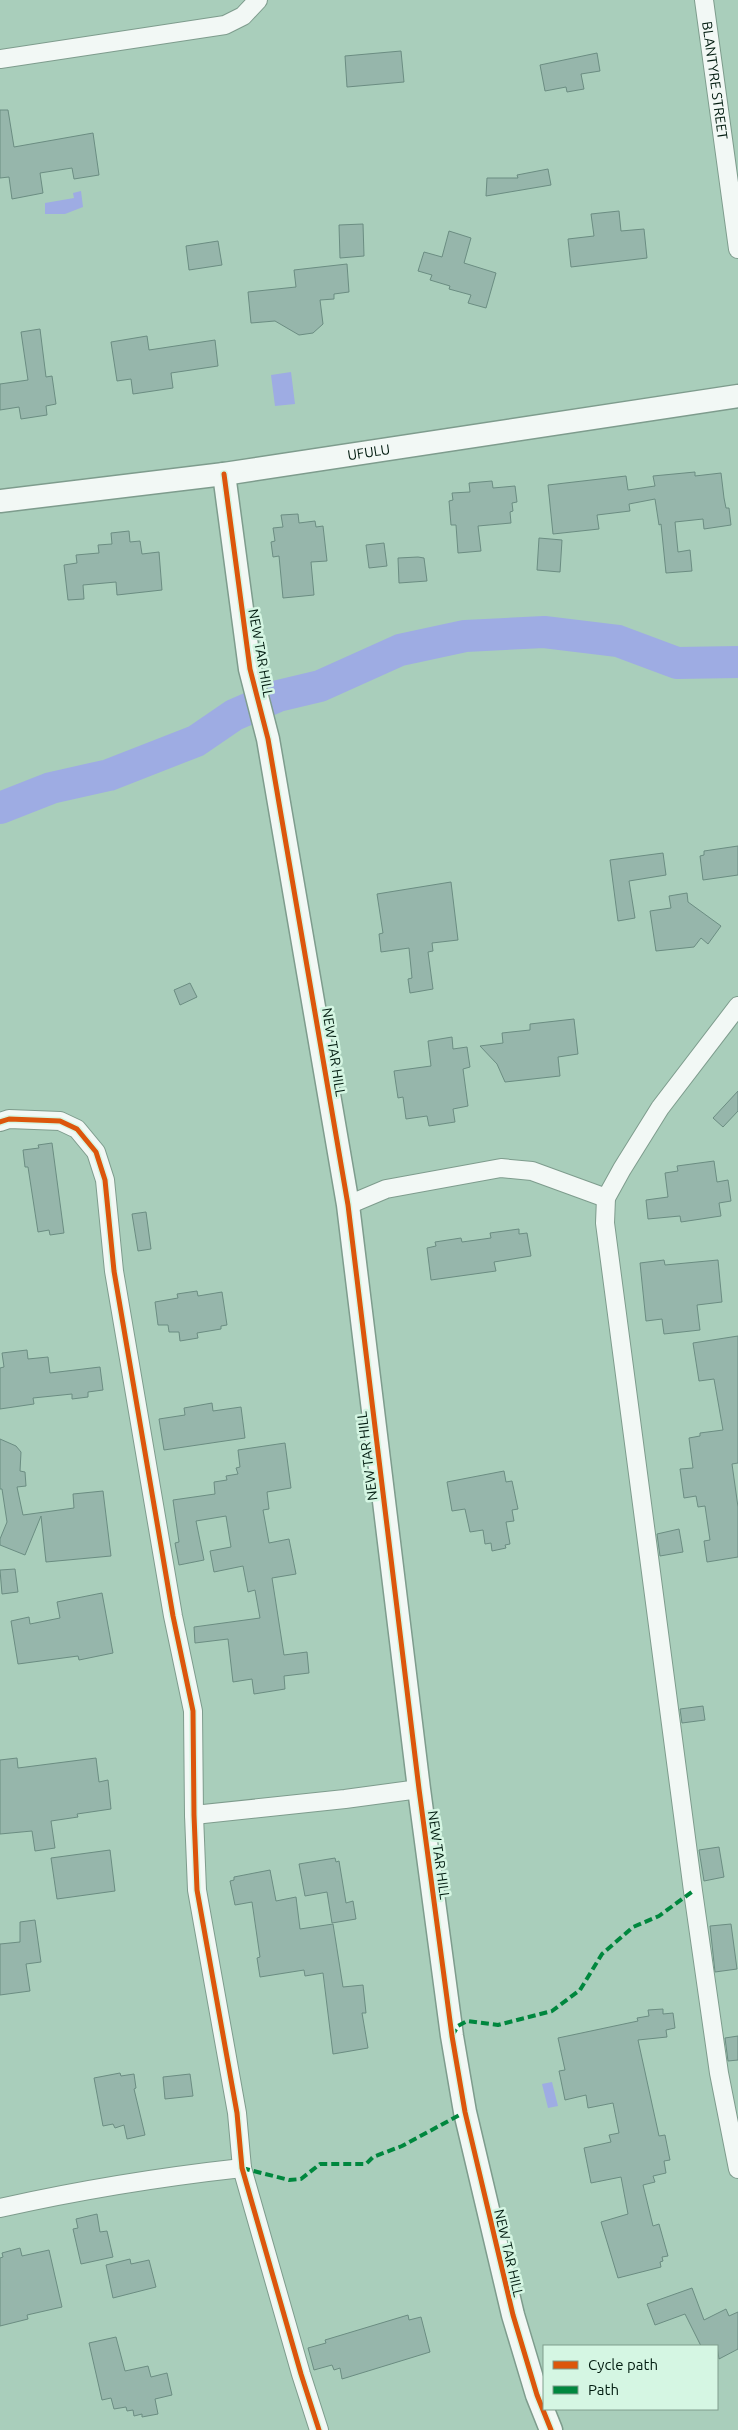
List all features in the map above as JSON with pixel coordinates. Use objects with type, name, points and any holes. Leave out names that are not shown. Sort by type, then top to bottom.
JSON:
[{"type":"street","points":[[0,59],[225,25],[243,16],[258,0]]},
{"type":"street","name":"BLANTYRE STREET","points":[[704,0],[738,249]]},
{"type":"street","name":"UFULU","points":[[0,501],[224,474],[738,396]]},
{"type":"street","name":"NEW TAR HILL","points":[[224,474],[250,669],[268,739],[348,1205],[419,1789],[452,2036],[465,2112],[513,2315],[543,2409]]},
{"type":"street","points":[[738,1006],[660,1108],[606,1198],[605,1223],[692,1881],[719,2073],[738,2169]]},
{"type":"street","points":[[0,1122],[9,1119],[60,1121],[78,1129],[96,1152],[105,1180],[114,1271],[173,1616],[193,1710],[197,1890],[237,2113],[242,2168],[319,2430]]},
{"type":"street","points":[[348,1205],[386,1189],[501,1168],[532,1171],[606,1198]]},
{"type":"street","points":[[194,1815],[419,1789]]},
{"type":"street","points":[[0,2208],[100,2187],[242,2168]]},
{"type":"street","name":"NEW TAR HILL","points":[[543,2410],[551,2430]]},
{"type":"water","points":[[81,191],[83,207],[65,214],[45,214],[45,203],[74,198],[73,193]]},
{"type":"water","points":[[291,372],[295,404],[275,406],[271,375]]},
{"type":"water","points":[[552,2082],[558,2106],[548,2108],[542,2084]]},
{"type":"building","points":[[401,51],[404,82],[347,87],[345,56]]},
{"type":"building","points":[[597,53],[600,71],[581,74],[584,89],[567,92],[566,87],[545,91],[540,65]]},
{"type":"building","points":[[0,110],[8,110],[14,147],[93,133],[99,175],[74,179],[72,168],[40,173],[43,193],[12,199],[9,177],[0,178]]},
{"type":"building","points":[[548,169],[551,185],[486,196],[487,178],[518,178],[517,175]]},
{"type":"building","points":[[619,211],[621,231],[644,229],[647,258],[571,267],[568,239],[594,236],[591,214]]},
{"type":"building","points":[[363,224],[364,256],[340,258],[339,225]]},
{"type":"building","points":[[449,231],[471,238],[464,263],[496,273],[486,308],[468,303],[471,295],[449,289],[450,286],[430,280],[432,275],[418,271],[424,252],[442,257]]},
{"type":"building","points":[[218,241],[222,265],[189,270],[186,246]]},
{"type":"building","points":[[347,264],[349,292],[334,294],[334,299],[320,300],[323,324],[313,333],[299,335],[275,321],[251,323],[248,292],[296,287],[294,270]]},
{"type":"building","points":[[40,329],[46,377],[52,376],[56,404],[46,406],[47,415],[21,419],[19,407],[0,410],[0,384],[28,380],[21,332]]},
{"type":"building","points":[[147,336],[149,350],[215,340],[218,366],[171,373],[173,388],[133,394],[131,379],[117,381],[111,342]]},
{"type":"building","points":[[695,472],[695,476],[721,473],[724,498],[726,508],[729,508],[731,525],[704,529],[703,519],[675,522],[678,552],[690,550],[692,571],[666,573],[661,524],[659,525],[655,499],[629,504],[630,511],[597,515],[599,529],[553,534],[548,485],[626,476],[628,490],[655,486],[653,476]]},
{"type":"building","points":[[492,481],[493,488],[515,486],[517,502],[512,503],[513,511],[510,512],[511,523],[478,526],[481,551],[458,553],[456,525],[451,525],[449,501],[453,500],[452,493],[470,492],[469,483]]},
{"type":"building","points":[[298,514],[299,523],[315,521],[316,527],[323,526],[327,561],[311,562],[314,595],[283,598],[279,556],[273,557],[271,542],[275,541],[273,528],[283,527],[281,515]]},
{"type":"building","points":[[129,531],[130,542],[140,541],[142,554],[159,552],[162,590],[117,595],[116,582],[83,585],[84,599],[68,600],[64,565],[77,563],[76,555],[99,553],[98,545],[112,544],[111,533]]},
{"type":"building","points":[[539,538],[562,540],[560,572],[537,570]]},
{"type":"building","points":[[384,543],[387,566],[369,568],[366,545]]},
{"type":"building","points":[[398,558],[424,558],[427,581],[399,583]]},
{"type":"building","points":[[738,846],[738,875],[703,880],[700,856],[704,855],[704,851]]},
{"type":"building","points":[[663,853],[666,875],[629,881],[635,918],[618,921],[610,860]]},
{"type":"building","points":[[451,882],[458,940],[432,943],[433,951],[428,952],[433,989],[410,993],[408,979],[412,978],[409,948],[381,952],[379,934],[383,933],[377,894]]},
{"type":"building","points":[[687,893],[688,902],[721,926],[708,944],[701,938],[694,947],[656,951],[650,911],[671,908],[669,896]]},
{"type":"building","points":[[190,983],[197,997],[180,1005],[174,990]]},
{"type":"building","points":[[574,1019],[578,1054],[558,1057],[560,1076],[505,1082],[497,1064],[480,1046],[503,1043],[502,1033],[530,1030],[530,1024]]},
{"type":"building","points":[[452,1037],[453,1049],[467,1047],[470,1067],[463,1069],[468,1106],[453,1109],[455,1122],[429,1126],[427,1116],[406,1119],[403,1097],[398,1098],[394,1071],[431,1066],[428,1041]]},
{"type":"building","points":[[738,1091],[738,1111],[723,1127],[713,1118]]},
{"type":"building","points":[[52,1143],[64,1233],[50,1235],[49,1230],[38,1232],[28,1167],[25,1167],[23,1150],[39,1148],[38,1145]]},
{"type":"building","points":[[714,1161],[717,1182],[728,1180],[731,1201],[719,1203],[721,1216],[681,1222],[680,1216],[648,1219],[646,1200],[668,1197],[665,1173],[678,1171],[677,1166]]},
{"type":"building","points":[[146,1212],[151,1249],[138,1251],[132,1214]]},
{"type":"building","points":[[519,1229],[519,1234],[527,1233],[531,1256],[494,1262],[496,1271],[431,1280],[427,1248],[436,1246],[435,1242],[461,1238],[462,1242],[491,1238],[490,1233]]},
{"type":"building","points":[[664,1260],[665,1265],[718,1260],[722,1302],[697,1305],[700,1330],[664,1334],[662,1319],[646,1321],[640,1263]]},
{"type":"building","points":[[197,1291],[198,1296],[222,1292],[227,1325],[221,1326],[221,1329],[197,1333],[198,1338],[180,1341],[179,1332],[169,1332],[168,1325],[158,1325],[155,1302],[178,1298],[177,1294]]},
{"type":"building","points":[[738,1336],[738,1463],[732,1464],[738,1507],[738,1557],[707,1562],[704,1541],[710,1540],[705,1506],[698,1507],[696,1496],[684,1498],[680,1469],[693,1468],[689,1438],[700,1436],[700,1433],[723,1430],[714,1379],[699,1381],[693,1343]]},
{"type":"building","points":[[27,1350],[28,1359],[48,1357],[50,1373],[100,1367],[103,1390],[88,1392],[88,1397],[72,1399],[72,1394],[33,1398],[34,1404],[0,1409],[0,1368],[4,1367],[2,1353]]},
{"type":"building","points":[[212,1403],[213,1411],[241,1407],[245,1438],[164,1450],[159,1419],[185,1415],[184,1408]]},
{"type":"building","points":[[0,1439],[16,1446],[21,1452],[20,1471],[25,1472],[26,1486],[17,1487],[23,1515],[74,1508],[73,1494],[103,1491],[111,1556],[46,1562],[41,1516],[25,1555],[0,1545],[0,1539],[7,1522],[2,1489],[0,1489]]},
{"type":"building","points":[[285,1443],[291,1488],[267,1492],[269,1509],[263,1510],[269,1543],[289,1539],[296,1574],[272,1578],[284,1655],[307,1652],[309,1673],[284,1676],[285,1689],[254,1694],[252,1679],[233,1682],[228,1639],[195,1643],[194,1627],[260,1618],[255,1590],[248,1592],[243,1566],[214,1572],[210,1551],[231,1547],[226,1516],[196,1521],[204,1560],[179,1565],[175,1543],[179,1542],[173,1500],[215,1494],[214,1482],[227,1480],[226,1476],[238,1474],[236,1468],[240,1467],[238,1450]]},
{"type":"building","points":[[504,1471],[506,1482],[512,1481],[518,1509],[512,1510],[514,1521],[506,1522],[510,1544],[505,1545],[506,1548],[492,1551],[491,1543],[485,1544],[483,1530],[470,1532],[465,1509],[452,1511],[447,1482]]},
{"type":"building","points":[[679,1529],[683,1552],[660,1556],[657,1534]]},
{"type":"building","points":[[15,1569],[18,1592],[2,1594],[0,1570]]},
{"type":"building","points":[[102,1593],[113,1653],[79,1660],[78,1656],[18,1664],[11,1621],[29,1617],[30,1624],[60,1618],[57,1602]]},
{"type":"building","points":[[703,1706],[705,1720],[682,1723],[680,1709]]},
{"type":"building","points":[[17,1758],[18,1768],[96,1758],[99,1782],[108,1780],[111,1809],[77,1814],[78,1817],[51,1821],[55,1848],[35,1851],[32,1831],[0,1834],[0,1760]]},
{"type":"building","points":[[719,1847],[724,1877],[704,1881],[699,1850]]},
{"type":"building","points":[[110,1850],[115,1891],[57,1899],[51,1858]]},
{"type":"building","points":[[335,1858],[336,1862],[339,1861],[346,1903],[353,1901],[356,1919],[332,1923],[327,1892],[305,1896],[299,1864]]},
{"type":"building","points":[[270,1870],[276,1901],[296,1897],[300,1929],[333,1924],[343,1987],[363,1985],[366,2013],[362,2013],[368,2048],[333,2054],[323,1973],[305,1976],[304,1970],[260,1977],[257,1958],[260,1957],[252,1902],[235,1905],[230,1881],[234,1880],[234,1877]]},
{"type":"building","points":[[35,1920],[41,1962],[26,1964],[30,1991],[0,1995],[0,1944],[20,1942],[20,1922]]},
{"type":"building","points":[[731,1924],[737,1969],[715,1972],[710,1926]]},
{"type":"building","points":[[663,2009],[663,2014],[673,2013],[675,2028],[666,2030],[667,2037],[638,2040],[659,2136],[665,2135],[670,2160],[664,2161],[666,2173],[653,2176],[655,2182],[643,2185],[653,2226],[659,2224],[668,2256],[662,2257],[661,2267],[618,2278],[601,2222],[628,2214],[621,2177],[591,2183],[584,2148],[611,2142],[609,2135],[619,2133],[613,2103],[588,2108],[586,2095],[565,2100],[559,2071],[565,2070],[558,2038],[638,2021],[637,2018],[649,2016],[648,2010]]},
{"type":"building","points":[[738,2036],[738,2060],[728,2061],[725,2038]]},
{"type":"building","points":[[120,2073],[121,2076],[134,2074],[136,2088],[134,2089],[145,2135],[127,2139],[124,2125],[115,2128],[113,2124],[103,2126],[94,2078]]},
{"type":"building","points":[[190,2074],[193,2096],[165,2099],[163,2077]]},
{"type":"building","points":[[97,2214],[100,2232],[107,2231],[113,2257],[81,2264],[73,2229],[78,2228],[76,2219]]},
{"type":"building","points":[[20,2248],[22,2256],[49,2250],[62,2307],[27,2315],[28,2319],[0,2326],[0,2258],[3,2257],[2,2253]]},
{"type":"building","points":[[130,2259],[131,2264],[149,2260],[156,2287],[113,2298],[106,2265]]},
{"type":"building","points":[[692,2288],[704,2320],[726,2309],[729,2316],[738,2312],[738,2349],[719,2359],[718,2345],[700,2345],[685,2314],[655,2325],[647,2304]]},
{"type":"building","points":[[408,2315],[409,2320],[421,2317],[430,2352],[342,2379],[340,2368],[334,2370],[332,2365],[314,2370],[308,2348],[326,2343],[325,2340]]},
{"type":"building","points":[[116,2337],[125,2371],[148,2366],[151,2377],[167,2373],[172,2395],[155,2399],[158,2414],[142,2417],[142,2414],[134,2416],[133,2410],[127,2411],[126,2407],[114,2409],[111,2398],[102,2400],[89,2343]]},
{"type":"waterway","points":[[0,808],[51,788],[109,775],[196,741],[234,715],[278,696],[320,686],[400,650],[465,636],[544,632],[618,641],[677,663],[738,662]]},
{"type":"marked path","points":[[452,2036],[458,2026],[467,2021],[498,2025],[552,2011],[580,1990],[602,1954],[633,1927],[659,1916],[693,1891]]},
{"type":"marked path","points":[[242,2168],[289,2180],[301,2179],[320,2164],[366,2164],[373,2157],[402,2146],[465,2112]]},
{"type":"cycle path","points":[[224,474],[250,669],[268,739],[348,1205],[419,1789],[452,2036],[465,2112],[513,2315],[537,2395],[551,2430]]},
{"type":"cycle path","points":[[0,1122],[9,1119],[60,1121],[77,1129],[96,1152],[105,1180],[114,1271],[173,1616],[193,1711],[197,1890],[237,2113],[242,2168],[319,2430]]}]
